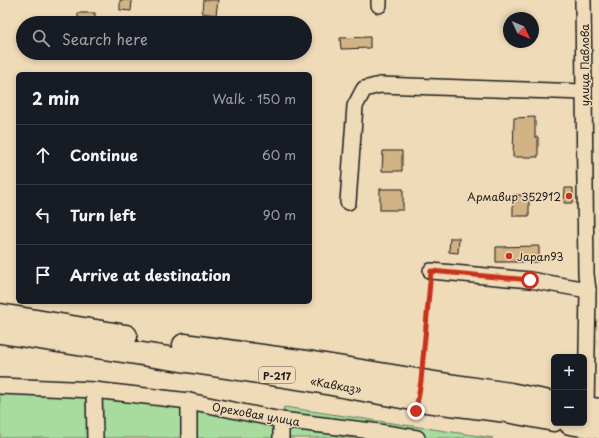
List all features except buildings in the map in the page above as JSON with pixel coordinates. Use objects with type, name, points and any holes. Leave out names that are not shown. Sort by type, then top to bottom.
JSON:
[{"type":"highway","name":"«Кавказ»","points":[[0,315],[163,342],[313,363],[551,401]]},
{"type":"highway","name":"«Кавказ»","points":[[0,332],[294,377],[424,401],[507,411],[551,419]]},
{"type":"highway","points":[[587,415],[599,428]]},
{"type":"street","name":"улица Павлова","points":[[583,0],[586,274],[588,290],[586,390]]},
{"type":"street","points":[[348,202],[355,106],[364,89],[380,85],[584,92]]},
{"type":"street","points":[[431,271],[530,280],[588,290]]},
{"type":"street","name":"Ореховая улица","points":[[0,386],[94,390],[189,401],[281,420],[372,434],[417,438]]},
{"type":"street","points":[[94,390],[95,438]]},
{"type":"street","points":[[189,401],[189,438]]},
{"type":"street","points":[[281,420],[281,438]]},
{"type":"path","points":[[421,381],[431,271]]},
{"type":"green space","points":[[0,386],[281,420],[284,407],[493,438],[0,438]]},
{"type":"place","name":"Армавир 352912","points":[[569,196]]},
{"type":"place","name":"Japan93","points":[[509,256]]},
{"type":"route","points":[[416,411],[421,381],[431,271],[530,280]]}]
